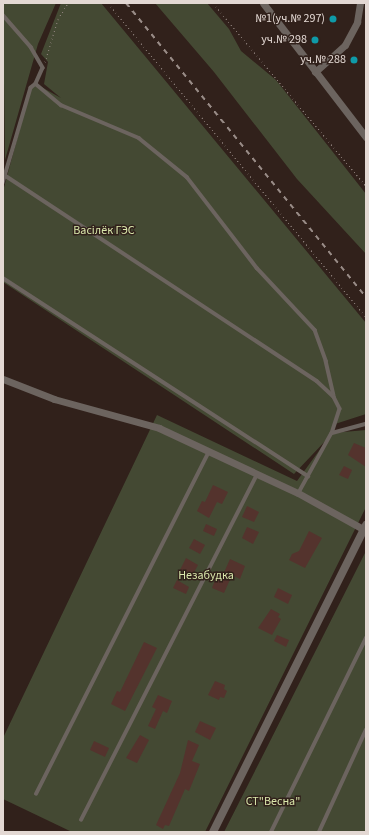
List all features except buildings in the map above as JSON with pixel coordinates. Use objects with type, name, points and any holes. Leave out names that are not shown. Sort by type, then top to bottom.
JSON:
[{"type":"street","points":[[315,72],[345,45],[357,22],[360,3]]},
{"type":"street","points":[[266,4],[315,72],[365,133]]},
{"type":"street","points":[[3,378],[54,399],[159,428],[298,493],[365,527],[213,832]]},
{"type":"lane","points":[[3,15],[31,47],[43,68],[36,84],[31,88],[3,183]]},
{"type":"lane","points":[[36,84],[61,105],[139,138],[187,177],[257,268],[315,330],[326,361],[334,397],[340,409],[332,433],[298,493]]},
{"type":"lane","points":[[6,176],[317,381],[334,397]]},
{"type":"lane","points":[[3,278],[308,476]]},
{"type":"lane","points":[[332,433],[366,424]]},
{"type":"lane","points":[[36,794],[209,452]]},
{"type":"lane","points":[[81,820],[257,474]]},
{"type":"lane","points":[[271,832],[366,638]]},
{"type":"lane","points":[[319,832],[366,730]]},
{"type":"path","points":[[43,68],[58,19],[68,3]]},
{"type":"path","points":[[108,3],[366,316]]},
{"type":"path","points":[[213,3],[366,186]]},
{"type":"green space","points":[[3,3],[56,3],[38,44],[5,160]]},
{"type":"green space","points":[[61,3],[101,3],[366,323],[366,414],[335,424],[332,433],[366,430],[366,507],[205,832],[72,832],[3,799],[3,738],[157,415],[297,481],[329,437],[294,474],[3,282],[3,191],[31,88],[36,84],[61,98],[44,84],[48,62],[41,54]]},
{"type":"green space","points":[[155,3],[207,3],[229,29],[241,51],[276,80],[366,194],[366,254],[297,179],[214,72]]},
{"type":"green space","name":"СТ\"Весна\"","points":[[366,551],[366,832],[224,832],[260,761]]},
{"type":"railway","points":[[126,3],[366,297]]},
{"type":"place","name":"№1(уч.№ 297)","points":[[333,19]]},
{"type":"place","name":"уч.№ 298","points":[[315,40]]},
{"type":"place","name":"уч.№ 288","points":[[354,60]]},
{"type":"park label","name":"Васілёк ГЭС","points":[[104,231]]},
{"type":"park label","name":"Незабудка","points":[[206,576]]}]
